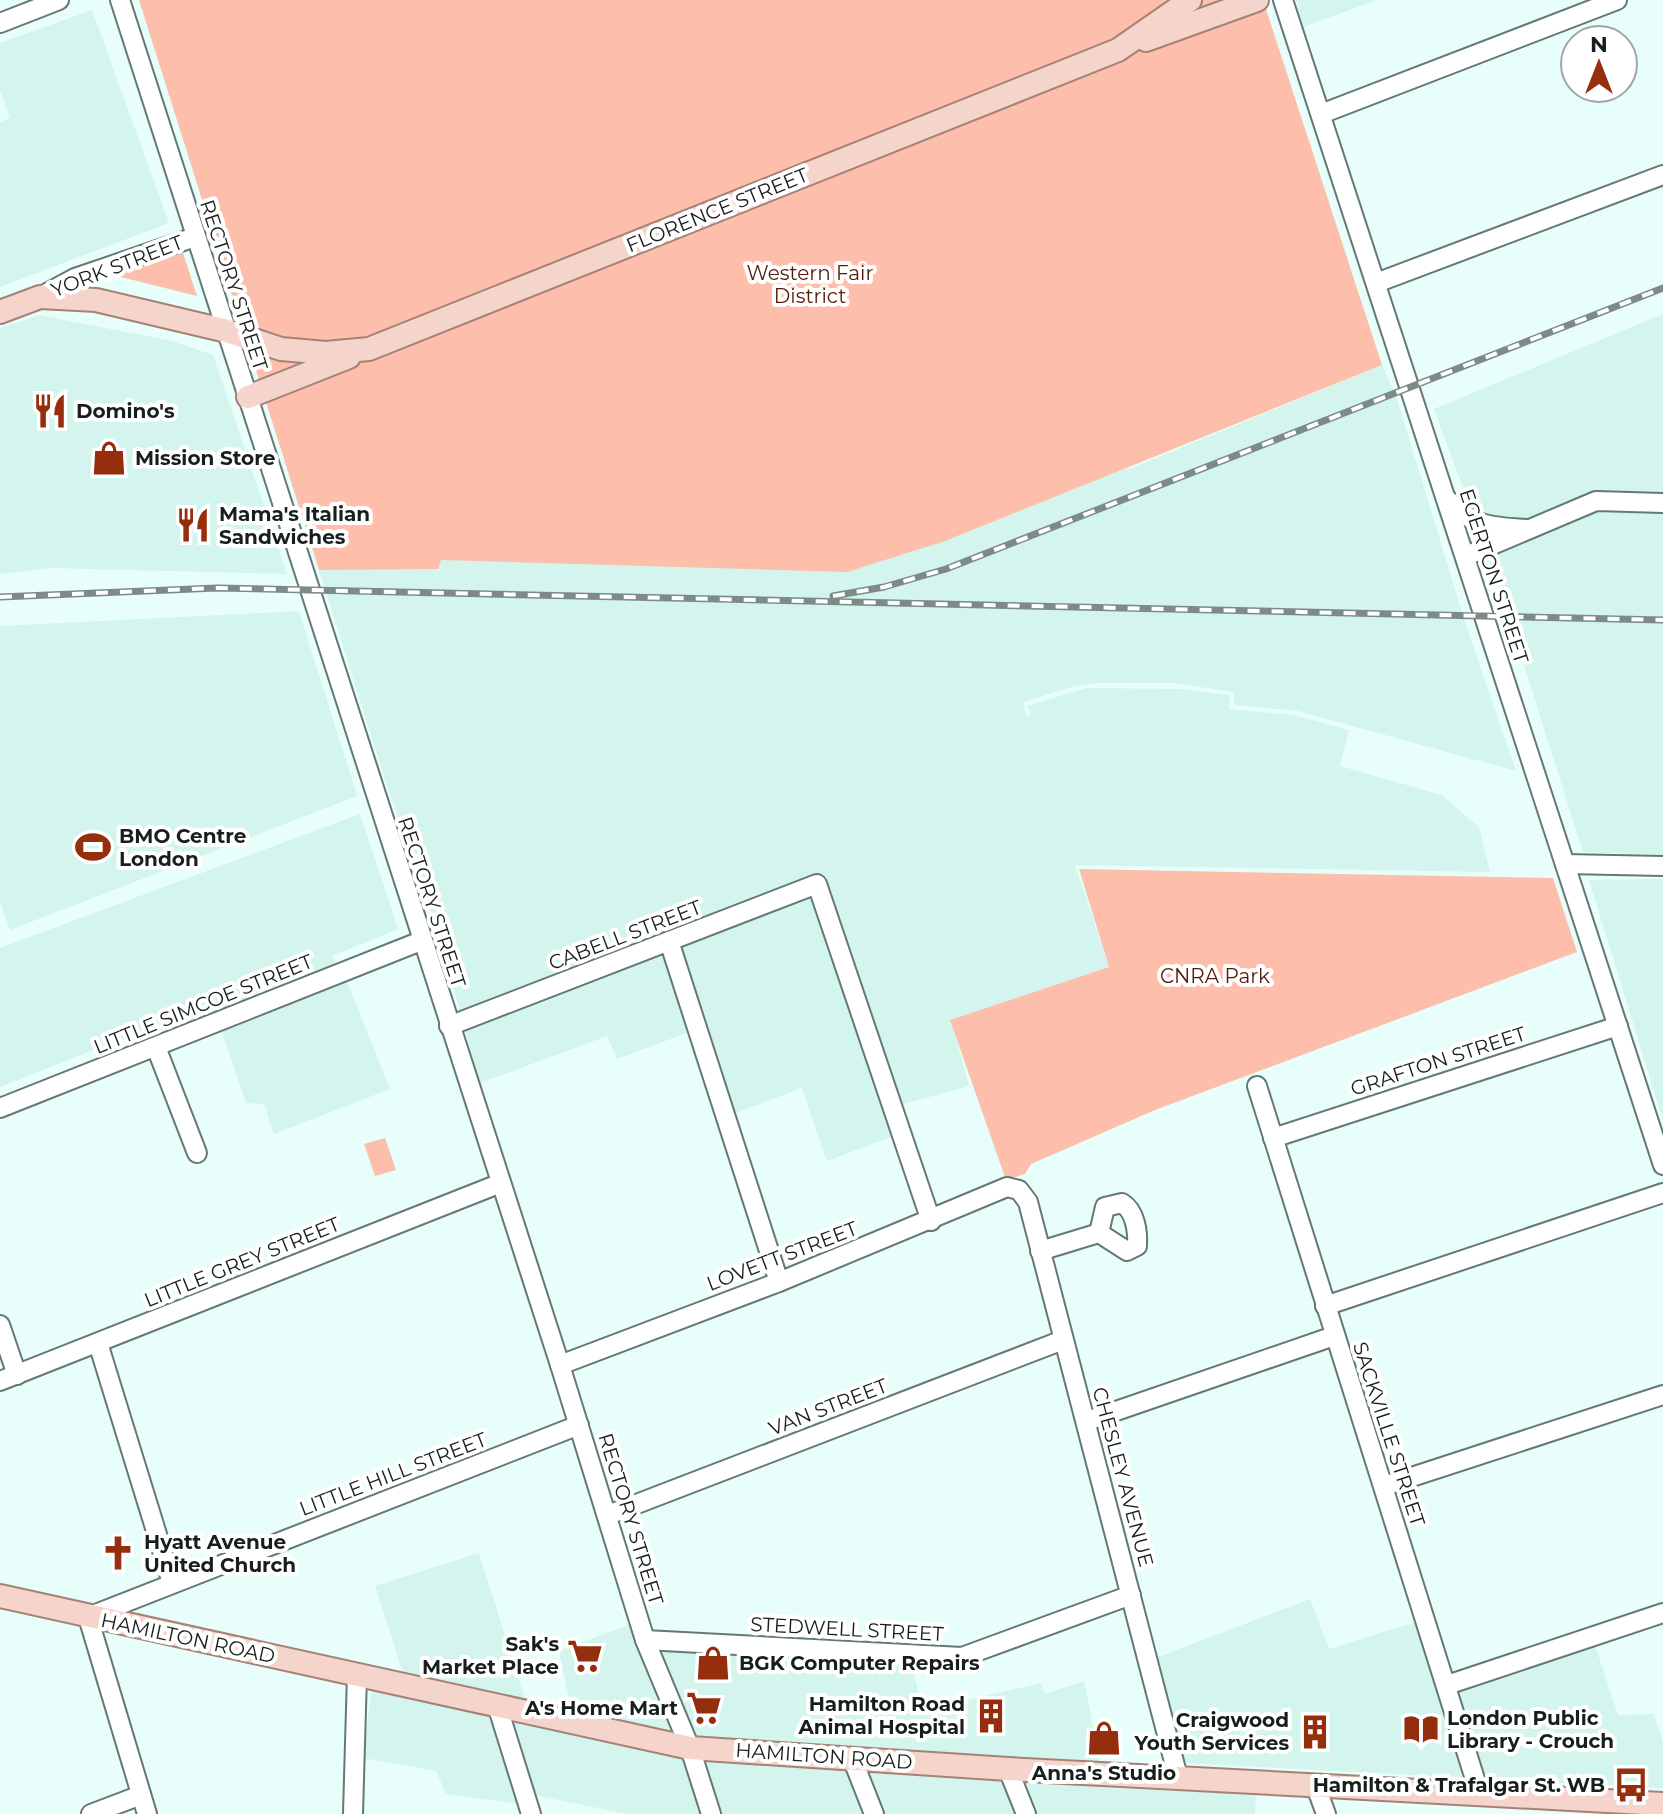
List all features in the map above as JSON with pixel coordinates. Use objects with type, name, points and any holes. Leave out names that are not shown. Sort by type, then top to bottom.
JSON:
[{"type":"main road","name":"FLORENCE STREET","points":[[227,331],[281,349],[326,353],[369,349],[1118,50],[1190,0]]},
{"type":"main road","points":[[1118,50],[1257,0]]},
{"type":"main road","name":"YORK STREET","points":[[0,312],[40,297],[96,300],[227,331]]},
{"type":"main road","points":[[248,397],[369,349]]},
{"type":"main road","name":"HAMILTON ROAD","points":[[0,1596],[690,1748],[1655,1807]]},
{"type":"street","points":[[0,23],[59,0]]},
{"type":"street","name":"RECTORY STREET","points":[[120,0],[560,1365],[645,1640],[690,1748],[711,1814]]},
{"type":"street","name":"EGERTON STREET","points":[[1283,0],[1663,1165]]},
{"type":"street","points":[[1321,114],[1617,0]]},
{"type":"street","points":[[1376,283],[1663,175]]},
{"type":"street","name":"YORK STREET","points":[[40,297],[75,278],[195,237]]},
{"type":"street","points":[[1447,499],[1469,520],[1484,526],[1536,529]]},
{"type":"street","points":[[1466,556],[1536,529],[1596,501],[1663,503]]},
{"type":"street","points":[[1565,864],[1663,866]]},
{"type":"street","name":"CABELL STREET","points":[[449,1026],[817,884],[931,1221]]},
{"type":"street","name":"LITTLE SIMCOE STREET","points":[[0,1108],[421,941]]},
{"type":"street","points":[[669,941],[779,1282]]},
{"type":"street","name":"GRAFTON STREET","points":[[1273,1138],[1618,1026]]},
{"type":"street","points":[[156,1047],[197,1153]]},
{"type":"street","name":"SACKVILLE STREET","points":[[1257,1086],[1480,1795]]},
{"type":"street","name":"LITTLE GREY STREET","points":[[8,1378],[501,1183]]},
{"type":"street","name":"LOVETT STREET","points":[[560,1365],[779,1282],[1007,1187],[1019,1190]]},
{"type":"street","name":"CHESLEY AVENUE","points":[[1019,1190],[1028,1202],[1178,1777]]},
{"type":"street","points":[[1325,1306],[1663,1193]]},
{"type":"street","points":[[1040,1251],[1099,1233]]},
{"type":"street","points":[[0,1325],[8,1378]]},
{"type":"street","points":[[1087,1421],[1334,1336]]},
{"type":"street","name":"VAN STREET","points":[[608,1515],[1063,1340]]},
{"type":"street","points":[[98,1343],[172,1583]]},
{"type":"street","points":[[1384,1486],[1663,1395]]},
{"type":"street","name":"LITTLE HILL STREET","points":[[88,1617],[579,1425]]},
{"type":"street","name":"STEDWELL STREET","points":[[645,1640],[962,1657],[1131,1595]]},
{"type":"street","points":[[1447,1685],[1663,1613]]},
{"type":"street","points":[[88,1617],[147,1814]]},
{"type":"street","points":[[353,1814],[357,1674]]},
{"type":"street","points":[[497,1705],[531,1814]]},
{"type":"street","points":[[852,1758],[874,1814]]},
{"type":"street","points":[[1008,1769],[1026,1814]]},
{"type":"street","points":[[1315,1784],[1326,1814]]},
{"type":"street","points":[[91,1814],[141,1795]]},
{"type":"shaded area","points":[[1296,0],[1377,0],[1303,27]]},
{"type":"shaded area","points":[[92,10],[169,223],[0,287],[0,122],[10,118],[0,89],[0,43]]},
{"type":"shaded area","points":[[1663,314],[1663,855],[1583,852],[1498,583],[1434,409]]},
{"type":"shaded area","points":[[39,315],[172,341],[213,355],[287,574],[51,568],[0,574],[0,328]]},
{"type":"shaded area","points":[[1382,365],[1396,396],[1465,622],[1516,771],[1298,711],[1234,705],[1234,692],[1173,683],[1074,686],[1024,702],[1025,711],[1027,717],[1031,715],[1027,706],[1087,688],[1179,689],[1230,695],[1229,709],[1293,715],[1349,730],[1340,766],[1442,795],[1479,827],[1490,872],[1075,865],[1109,967],[951,1020],[969,1086],[882,1110],[894,1136],[827,1161],[802,1088],[733,1114],[708,1025],[617,1059],[607,1036],[480,1083],[439,935],[387,786],[319,570],[441,560],[527,562],[1132,468]]},
{"type":"shaded area","points":[[299,611],[357,796],[10,930],[0,902],[0,626]]},
{"type":"shaded area","points":[[360,814],[398,929],[332,956],[348,984],[390,1089],[274,1134],[264,1104],[246,1103],[212,1003],[0,1087],[0,948]]},
{"type":"shaded area","points":[[1663,879],[1663,1120],[1589,880]]},
{"type":"shaded area","points":[[479,1553],[525,1699],[571,1709],[559,1651],[631,1624],[640,1657],[668,1647],[911,1663],[923,1710],[1041,1683],[1045,1694],[1084,1681],[1099,1757],[1099,1788],[1256,1794],[1255,1814],[627,1814],[534,1795],[521,1804],[446,1794],[436,1771],[363,1758],[371,1693],[403,1673],[375,1586]]},
{"type":"shaded area","points":[[1310,1599],[1329,1649],[1419,1621],[1442,1695],[1595,1645],[1618,1715],[1654,1714],[1663,1742],[1663,1788],[1184,1763],[1153,1659]]},
{"type":"green space","name":"Western Fair District","points":[[139,0],[1263,0],[1382,365],[945,541],[847,572],[441,560],[438,569],[319,570]]},
{"type":"green space","points":[[183,253],[197,296],[117,276]]},
{"type":"green space","name":"CNRA Park","points":[[1079,869],[1553,878],[1577,952],[1155,1110],[1031,1164],[1025,1174],[1006,1180],[950,1020],[1109,967]]},
{"type":"green space","points":[[385,1138],[396,1170],[375,1176],[364,1144]]},
{"type":"railway","points":[[833,596],[884,587],[946,569],[1663,288]]},
{"type":"railway","points":[[0,597],[217,588],[1663,620]]},
{"type":"place","name":"Domino's","points":[[50,411]]},
{"type":"place","name":"Mission Store","points":[[109,458]]},
{"type":"place","name":"Mama's Italian Sandwiches","points":[[193,525]]},
{"type":"place","name":"BMO Centre London","points":[[93,847]]},
{"type":"place","name":"Hyatt Avenue United Church","points":[[118,1553]]},
{"type":"place","name":"Sak's Market Place","points":[[585,1656]]},
{"type":"place","name":"BGK Computer Repairs","points":[[713,1663]]},
{"type":"place","name":"A's Home Mart","points":[[704,1708]]},
{"type":"place","name":"Hamilton Road Animal Hospital","points":[[991,1716]]},
{"type":"place","name":"London Public Library - Crouch","points":[[1421,1729]]},
{"type":"place","name":"Craigwood Youth Services","points":[[1315,1732]]},
{"type":"place","name":"Anna's Studio","points":[[1104,1738]]},
{"type":"place","name":"Hamilton & Trafalgar St. WB","points":[[1631,1785]]}]
